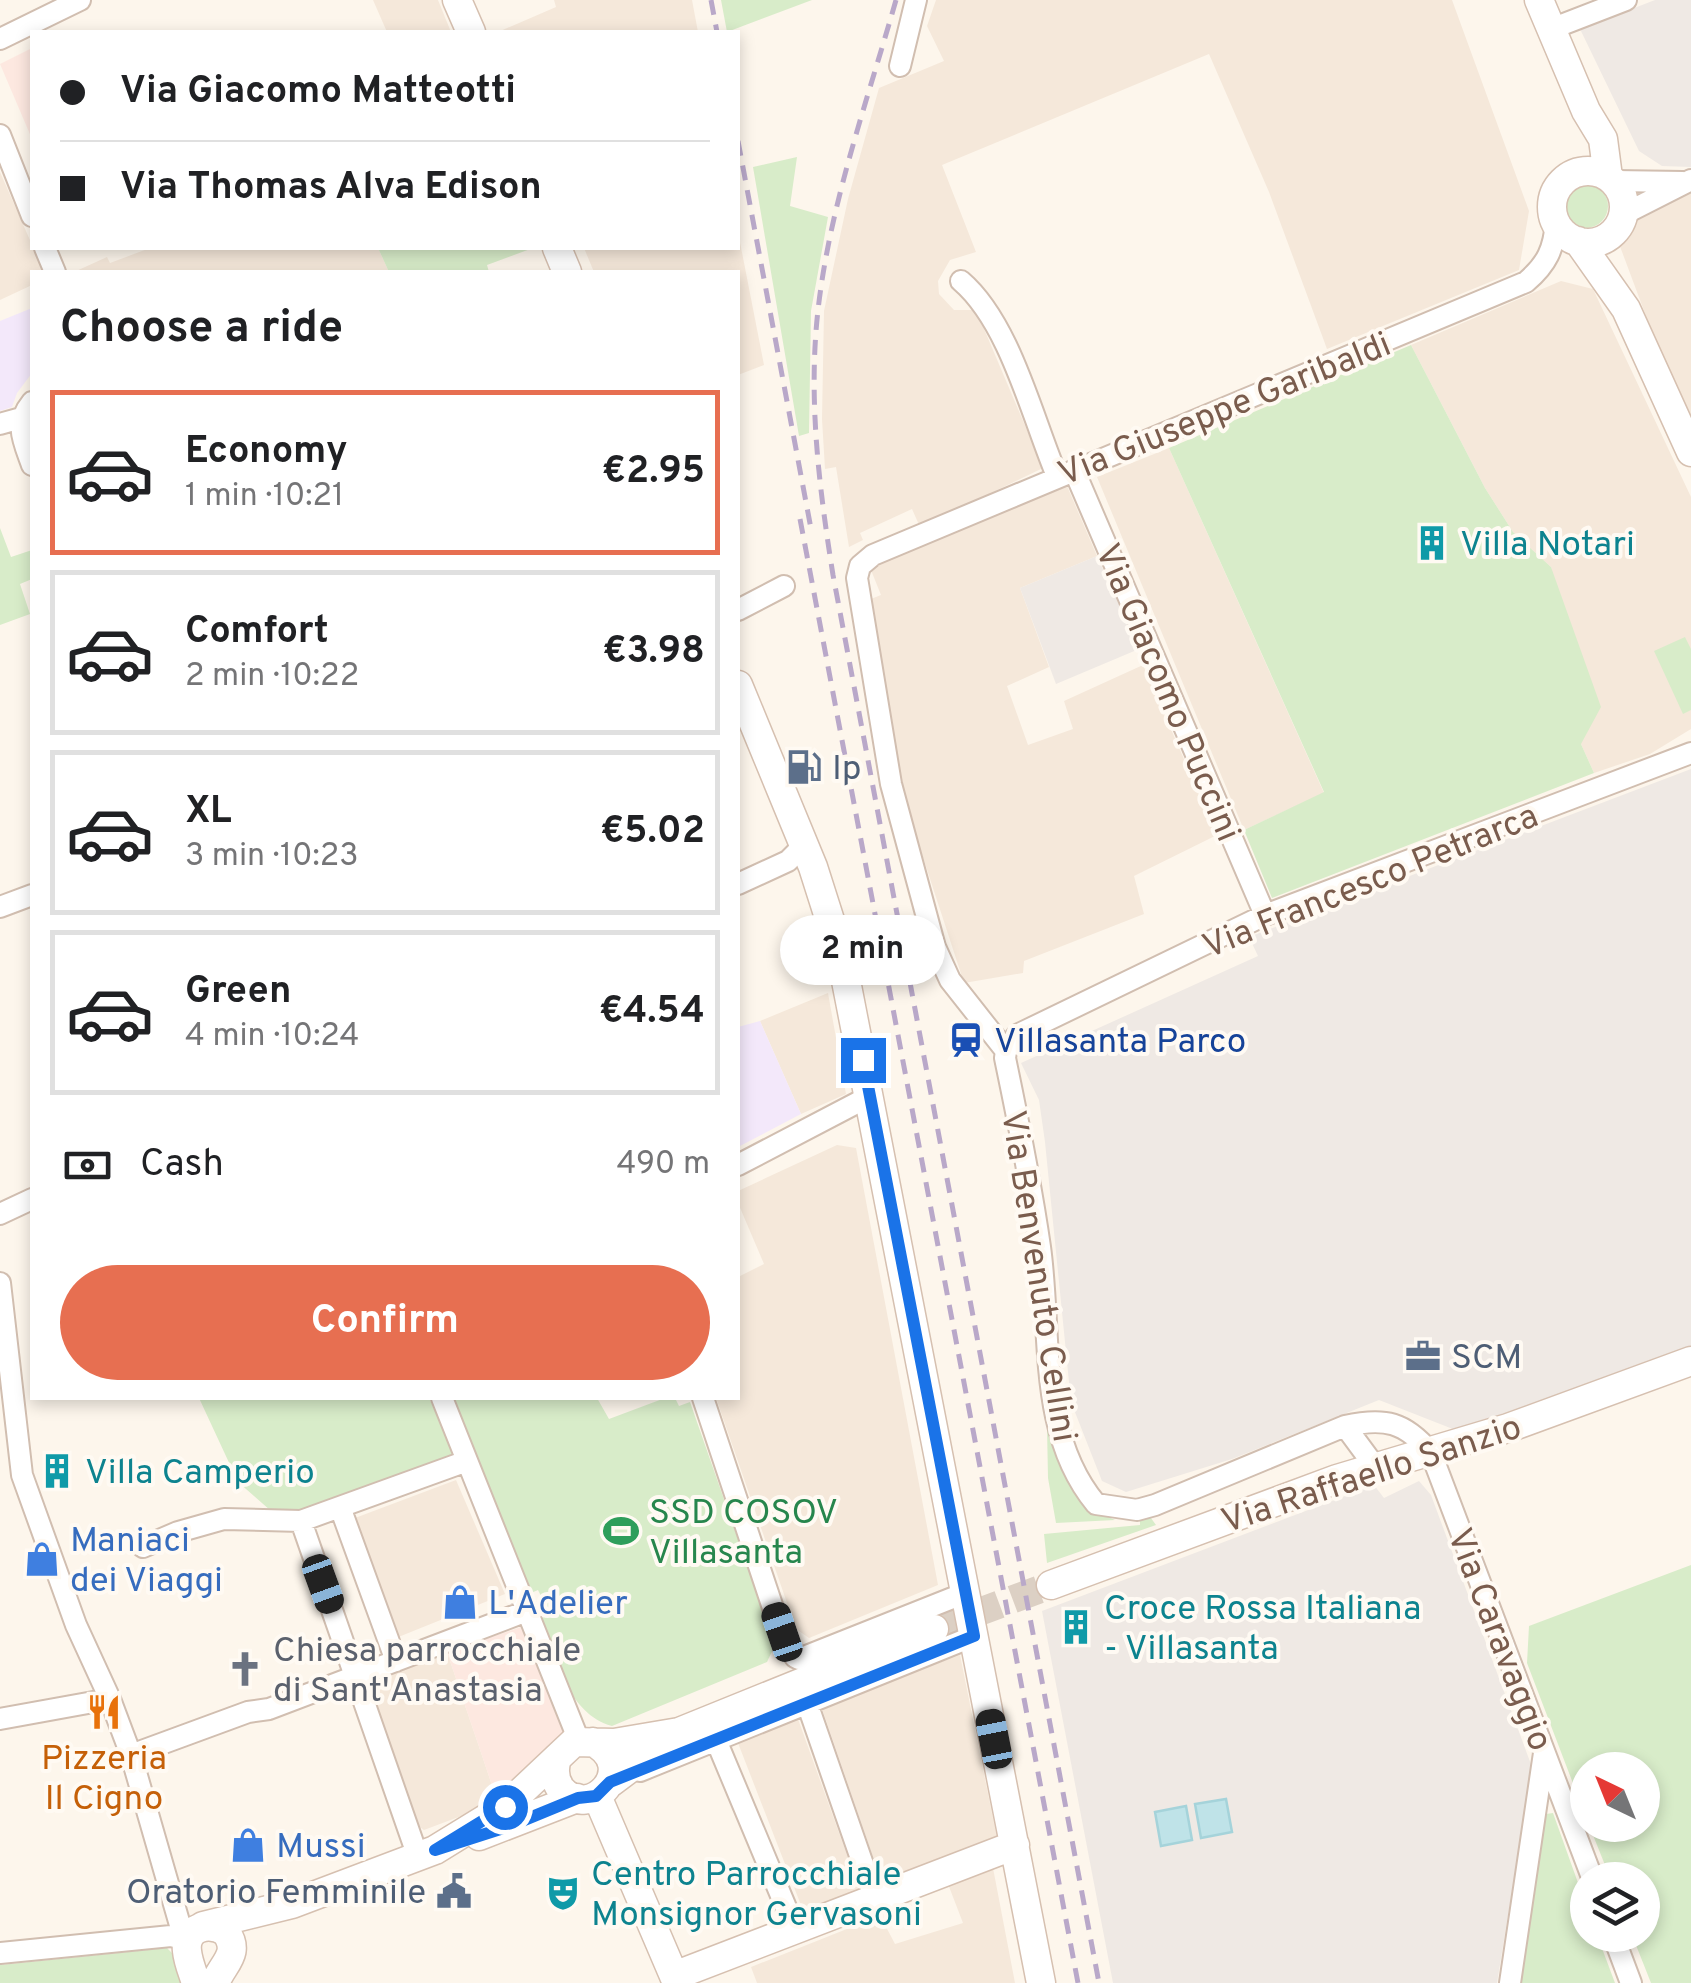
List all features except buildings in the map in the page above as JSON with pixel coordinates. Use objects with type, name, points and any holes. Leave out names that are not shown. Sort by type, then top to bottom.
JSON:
[{"type":"street","points":[[0,39],[80,0]]},
{"type":"street","points":[[457,0],[470,30]]},
{"type":"street","points":[[900,66],[916,0]]},
{"type":"street","points":[[1539,0],[1586,111],[1603,139],[1611,179],[1623,196],[1618,223],[1626,309]]},
{"type":"street","points":[[1551,28],[1626,0]]},
{"type":"street","points":[[1586,111],[1584,161],[1578,172],[1558,187],[1552,210],[1561,230],[1578,241],[1626,309],[1691,452]]},
{"type":"street","points":[[0,135],[30,211]]},
{"type":"street","points":[[1578,172],[1588,170],[1611,179],[1688,181]]},
{"type":"street","points":[[1578,241],[1596,242],[1618,223],[1688,181]]},
{"type":"street","name":"Via Giuseppe Garibaldi","points":[[860,566],[873,555],[1526,282],[1543,268],[1551,252],[1556,222]]},
{"type":"street","name":"Via Giacomo Puccini","points":[[961,282],[979,297],[1001,334],[1265,915]]},
{"type":"street","points":[[0,424],[27,410]]},
{"type":"street","points":[[27,410],[20,434],[30,459]]},
{"type":"street","name":"Via Benvenuto Cellini","points":[[860,566],[858,589],[891,784],[934,947],[950,980],[1006,1052],[1040,1246],[1053,1404],[1062,1444],[1077,1482],[1096,1504],[1138,1510],[1345,1426],[1370,1422],[1394,1424],[1410,1431],[1431,1453]]},
{"type":"street","points":[[740,609],[784,586]]},
{"type":"street","points":[[740,689],[804,845],[841,955],[1041,1983]]},
{"type":"street","name":"Via Francesco Petrarca","points":[[1006,1052],[1018,1035],[1265,915],[1691,753]]},
{"type":"street","points":[[740,883],[788,861],[804,845]]},
{"type":"street","points":[[0,907],[30,896]]},
{"type":"street","points":[[740,1164],[870,1096]]},
{"type":"street","points":[[0,1214],[30,1200]]},
{"type":"street","points":[[0,1288],[22,1474],[33,1513],[131,1756],[180,1926],[194,1952],[194,1966],[216,1971],[246,1932],[292,1904]]},
{"type":"street","name":"Via Raffaello Sanzio","points":[[1051,1585],[1337,1479],[1431,1453],[1691,1361]]},
{"type":"street","points":[[443,1400],[576,1747]]},
{"type":"street","points":[[703,1400],[792,1654],[799,1659],[965,1593]]},
{"type":"street","points":[[1345,1426],[1376,1468]]},
{"type":"street","name":"Via Caravaggio","points":[[1431,1453],[1585,1862]]},
{"type":"street","points":[[143,1547],[224,1518],[301,1521],[467,1461]]},
{"type":"street","points":[[340,1507],[396,1660]]},
{"type":"street","points":[[301,1521],[426,1854]]},
{"type":"street","points":[[131,1756],[248,1712],[270,1710],[527,1611]]},
{"type":"street","points":[[576,1747],[554,1772],[558,1784],[566,1794],[595,1792],[679,1732],[934,1628]]},
{"type":"street","points":[[194,1952],[292,1904],[510,1826],[974,1636]]},
{"type":"street","points":[[0,1718],[110,1698]]},
{"type":"street","points":[[807,1703],[875,1898]]},
{"type":"street","points":[[426,1854],[505,1807],[576,1747],[679,1732]]},
{"type":"street","points":[[716,1740],[796,1929]]},
{"type":"street","points":[[576,1747],[610,1758],[613,1771],[595,1792]]},
{"type":"street","points":[[1510,1983],[1544,1751]]},
{"type":"street","points":[[595,1792],[619,1843],[669,1981],[1014,1845]]},
{"type":"street","points":[[194,1952],[213,1926],[224,1930],[224,1965]]},
{"type":"street","points":[[0,1953],[171,1936],[194,1952]]},
{"type":"street","points":[[1620,1952],[1632,1983]]},
{"type":"shaded area","points":[[373,0],[438,0],[450,30],[386,30]]},
{"type":"shaded area","points":[[554,0],[692,0],[698,30],[503,30],[556,7]]},
{"type":"shaded area","points":[[936,0],[1452,0],[1529,211],[1519,270],[1327,349],[1269,192],[1209,54],[942,165],[976,252],[950,260],[938,281],[939,294],[954,310],[976,310],[1043,468],[920,527],[912,509],[860,533],[863,540],[849,547],[836,467],[825,469],[824,311],[848,199],[879,88],[944,61],[927,26]]},
{"type":"shaded area","points":[[1655,0],[1691,0],[1691,167],[1662,166],[1639,151],[1580,29]]},
{"type":"shaded area","points":[[30,49],[30,134],[0,64]]},
{"type":"shaded area","points":[[0,172],[30,240],[30,250],[34,250],[43,270],[30,270],[30,286],[0,300]]},
{"type":"shaded area","points":[[1691,192],[1691,420],[1665,367],[1618,241],[1634,215]]},
{"type":"shaded area","points":[[740,242],[764,365],[740,374],[740,270],[593,270],[585,250],[740,250]]},
{"type":"shaded area","points":[[145,250],[379,250],[388,270],[78,270],[107,257],[110,263]]},
{"type":"shaded area","points":[[1561,281],[1593,289],[1691,497],[1691,729],[1650,754],[1594,773],[1581,744],[1551,567],[1513,532],[1485,488],[1411,345]]},
{"type":"shaded area","points":[[30,309],[30,376],[12,407],[0,411],[0,321]]},
{"type":"shaded area","points":[[1169,448],[1324,793],[1244,830],[1097,477]]},
{"type":"shaded area","points":[[1067,486],[1097,556],[1020,588],[1049,667],[1007,686],[1028,745],[1073,729],[1064,701],[1143,665],[1217,835],[1134,876],[1144,914],[1024,961],[1023,973],[964,983],[902,793],[866,601],[881,595],[869,565]]},
{"type":"shaded area","points":[[1097,556],[1139,649],[1056,684],[1020,588]]},
{"type":"shaded area","points":[[1691,769],[1691,1349],[1463,1433],[1379,1400],[1232,1459],[1126,1492],[1102,1481],[1071,1402],[1039,1100],[1021,1063],[1258,956],[1249,937]]},
{"type":"shaded area","points":[[828,993],[846,1094],[801,1114],[760,1021]]},
{"type":"shaded area","points":[[760,1021],[801,1114],[740,1146],[740,1026]]},
{"type":"shaded area","points":[[837,1145],[856,1148],[938,1585],[809,1638],[796,1629],[717,1400],[740,1400],[740,1276],[764,1264],[740,1208],[740,1190]]},
{"type":"shaded area","points":[[456,1480],[505,1594],[396,1638],[355,1518]]},
{"type":"shaded area","points":[[1419,1481],[1431,1495],[1532,1767],[1497,1983],[1113,1983],[1042,1611],[1374,1485],[1384,1498]]},
{"type":"shaded area","points":[[521,1627],[566,1736],[496,1797],[447,1652]]},
{"type":"shaded area","points":[[447,1652],[496,1797],[485,1807],[424,1830],[417,1825],[369,1682]]},
{"type":"shaded area","points":[[960,1655],[997,1838],[881,1880],[821,1706]]},
{"type":"shaded area","points":[[798,1719],[860,1891],[804,1913],[738,1743]]},
{"type":"shaded area","points":[[993,1868],[1015,1983],[757,1983],[751,1967],[872,1919],[884,1923],[895,1944],[963,1923],[948,1884]]},
{"type":"green space","points":[[721,0],[812,0],[732,30],[727,30]]},
{"type":"green space","points":[[797,157],[790,206],[828,217],[811,311],[809,433],[799,436],[753,167]]},
{"type":"green space","points":[[1586,184],[1601,191],[1608,206],[1601,221],[1586,228],[1571,221],[1564,206],[1571,191]]},
{"type":"green space","points":[[379,250],[528,250],[487,265],[488,270],[388,270]]},
{"type":"green space","points":[[1411,345],[1485,488],[1513,532],[1551,567],[1601,707],[1581,744],[1594,773],[1272,898],[1244,830],[1324,792],[1169,448]]},
{"type":"green space","points":[[0,528],[11,557],[30,551],[30,580],[20,584],[30,614],[0,625]]},
{"type":"green space","points":[[1685,637],[1691,649],[1691,710],[1683,714],[1654,651]]},
{"type":"green space","points":[[200,1400],[430,1400],[455,1456],[279,1518],[238,1482]]},
{"type":"green space","name":"SSD COSOV Villasanta","points":[[449,1400],[598,1400],[609,1419],[660,1400],[676,1400],[679,1406],[690,1402],[775,1645],[767,1662],[612,1726],[597,1720],[574,1697],[540,1619],[550,1614],[538,1590],[531,1593]]},
{"type":"green space","points":[[1047,1427],[1063,1471],[1077,1494],[1115,1520],[1056,1523],[1048,1478]]},
{"type":"green space","points":[[1148,1514],[1156,1525],[1047,1563],[1044,1534],[1140,1525],[1140,1517]]},
{"type":"green space","points":[[1691,1565],[1691,1983],[1651,1983],[1639,1952],[1660,1952],[1660,1862],[1604,1862],[1596,1842],[1660,1842],[1660,1752],[1570,1752],[1570,1776],[1527,1663],[1529,1626]]},
{"type":"green space","points":[[1553,1813],[1571,1862],[1570,1952],[1603,1952],[1615,1983],[1518,1983],[1546,1814]]},
{"type":"green space","points":[[167,1948],[181,1983],[0,1983],[0,1965]]},
{"type":"water","points":[[1226,1799],[1232,1832],[1201,1838],[1195,1804]]},
{"type":"water","points":[[1186,1806],[1192,1840],[1161,1846],[1155,1812]]},
{"type":"tunnel","points":[[934,1629],[1051,1585]]},
{"type":"railway","points":[[711,0],[717,30]]},
{"type":"railway","points":[[896,0],[851,154],[824,270],[814,377],[819,476],[833,575],[1099,1983]]},
{"type":"railway","points":[[740,152],[812,534]]},
{"type":"railway","points":[[800,519],[1078,1983]]},
{"type":"place","name":"Villa Notari","points":[[1432,543]]},
{"type":"place","name":"Ip","points":[[804,767]]},
{"type":"place","name":"Villasanta Parco","points":[[966,1040]]},
{"type":"place","name":"SCM","points":[[1423,1356]]},
{"type":"place","name":"Villa Camperio","points":[[57,1471]]},
{"type":"place","name":"SSD COSOV Villasanta","points":[[621,1531]]},
{"type":"place","name":"Maniaci dei Viaggi","points":[[42,1559]]},
{"type":"place","name":"L'Adelier","points":[[460,1602]]},
{"type":"place","name":"Croce Rossa Italiana - Villasanta","points":[[1076,1627]]},
{"type":"place","name":"Chiesa parrocchiale di Sant'Anastasia","points":[[245,1669]]},
{"type":"place","name":"Pizzeria Il Cigno","points":[[104,1712]]},
{"type":"place","name":"Mussi","points":[[248,1845]]},
{"type":"place","name":"Oratorio Femminile","points":[[454,1891]]},
{"type":"place","name":"Centro Parrocchiale Monsignor Gervasoni","points":[[563,1893]]},
{"type":"route","points":[[505,1807],[435,1850],[510,1826],[578,1798],[596,1796],[610,1782],[974,1636],[863,1060]]}]
